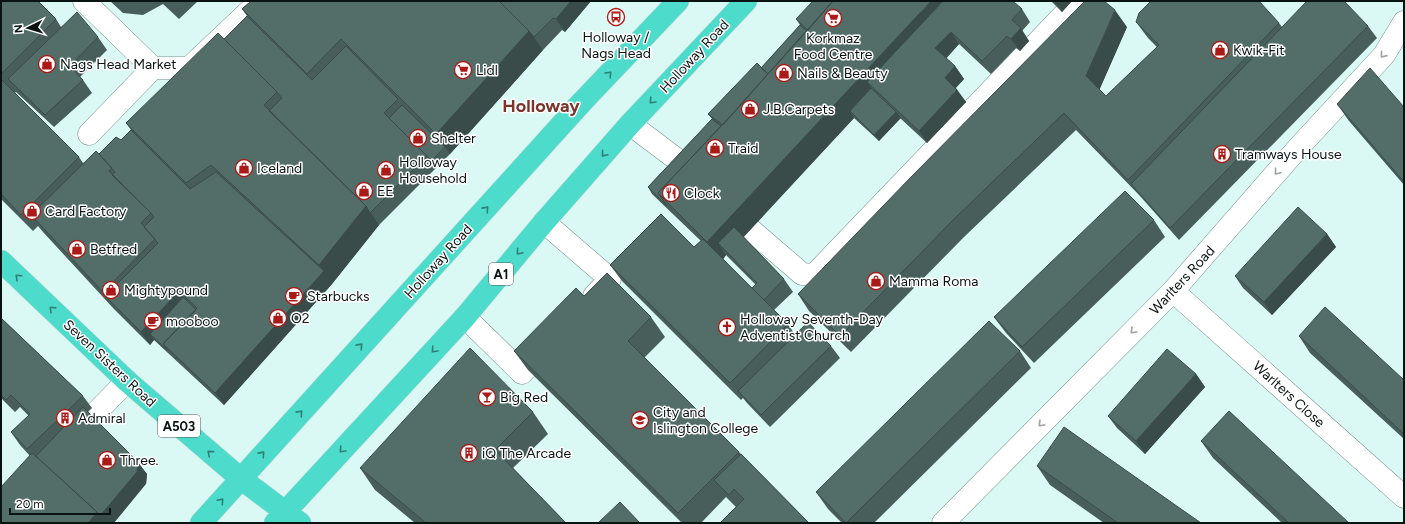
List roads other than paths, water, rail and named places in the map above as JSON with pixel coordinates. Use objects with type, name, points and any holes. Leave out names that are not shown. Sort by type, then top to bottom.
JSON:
[{"type":"highway","name":"Holloway Road","points":[[201,523],[240,478],[582,102],[678,1]]},
{"type":"highway","name":"Holloway Road","points":[[286,519],[465,317],[544,222],[630,124],[746,1]]},
{"type":"highway","name":"Seven Sisters Road","points":[[1,261],[127,381],[240,478]]},
{"type":"highway","name":"A503","points":[[240,478],[286,519]]},
{"type":"street","points":[[84,1],[153,68],[189,68],[260,1]]},
{"type":"street","points":[[751,230],[802,274],[814,275],[1077,1]]},
{"type":"street","name":"Warlters Road","points":[[943,523],[1173,290],[1298,148],[1384,55],[1404,22]]},
{"type":"street","points":[[89,134],[153,68]]},
{"type":"street","points":[[630,124],[683,164]]},
{"type":"street","points":[[544,222],[610,279],[579,312]]},
{"type":"street","name":"Warlters Close","points":[[1173,290],[1404,497]]},
{"type":"street","points":[[465,317],[522,373],[563,329]]},
{"type":"street","points":[[60,449],[127,381]]},
{"type":"place","name":"Holloway / Nags Head","points":[[616,17]]},
{"type":"place","name":"Korkmaz Food Centre","points":[[833,18]]},
{"type":"place","name":"Kwik-Fit","points":[[1220,50]]},
{"type":"place","name":"Nags Head Market","points":[[47,64]]},
{"type":"place","name":"Lidl","points":[[463,70]]},
{"type":"place","name":"Nails & Beauty","points":[[784,73]]},
{"type":"place","name":"J.B.Carpets","points":[[750,109]]},
{"type":"place","name":"Shelter","points":[[418,138]]},
{"type":"place","name":"Traid","points":[[715,148]]},
{"type":"place","name":"Tramways House","points":[[1222,154]]},
{"type":"place","name":"Iceland","points":[[244,168]]},
{"type":"place","name":"Holloway Household","points":[[386,170]]},
{"type":"place","name":"EE","points":[[364,191]]},
{"type":"place","name":"Clock","points":[[671,193]]},
{"type":"place","name":"Card Factory","points":[[32,211]]},
{"type":"place","name":"Betfred","points":[[77,249]]},
{"type":"place","name":"Mamma Roma","points":[[876,281]]},
{"type":"place","name":"Mightypound","points":[[111,290]]},
{"type":"place","name":"Starbucks","points":[[294,296]]},
{"type":"place","name":"O2","points":[[278,318]]},
{"type":"place","name":"mooboo","points":[[153,321]]},
{"type":"place","name":"Holloway Seventh-Day Adventist Church","points":[[727,327]]},
{"type":"place","name":"Big Red","points":[[487,397]]},
{"type":"place","name":"Admiral","points":[[65,418]]},
{"type":"place","name":"City and Islington College","points":[[640,420]]},
{"type":"place","name":"iQ The Arcade","points":[[469,453]]},
{"type":"place","name":"Three.","points":[[107,460]]},
{"type":"district","name":"Holloway","points":[[541,106]]}]
